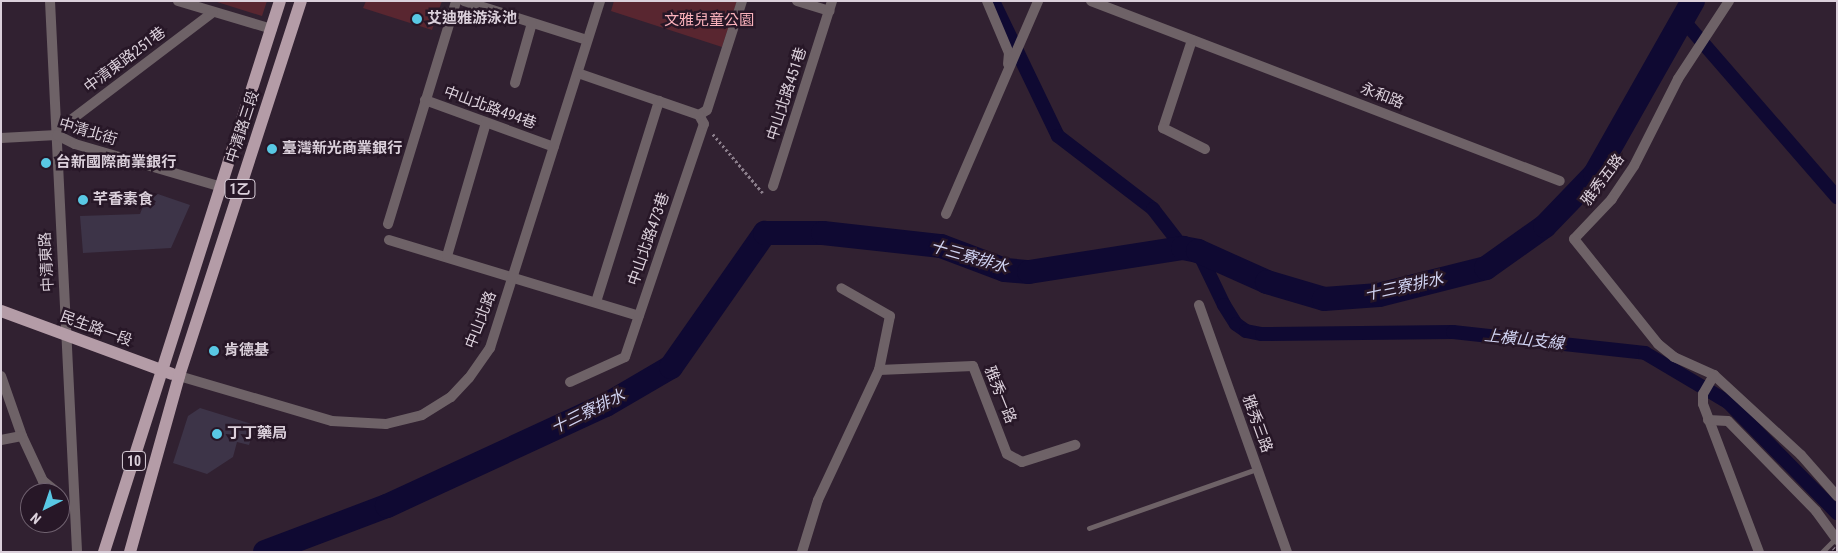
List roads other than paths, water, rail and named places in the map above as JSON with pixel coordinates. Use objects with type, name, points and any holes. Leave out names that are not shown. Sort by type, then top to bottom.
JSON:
[{"type":"main road","name":"中清路三段","points":[[164,371],[280,1]]},
{"type":"main road","name":"中清路三段","points":[[179,376],[301,1]]},
{"type":"main road","name":"民生路一段","points":[[1,311],[179,376]]},
{"type":"main road","name":"10","points":[[104,552],[164,371]]},
{"type":"main road","name":"10","points":[[130,552],[179,376]]},
{"type":"street","name":"中清東路","points":[[50,1],[73,506],[77,552]]},
{"type":"street","points":[[178,1],[272,29]]},
{"type":"street","points":[[425,100],[456,1]]},
{"type":"street","points":[[464,1],[587,40]]},
{"type":"street","name":"中山北路","points":[[179,376],[332,420],[386,424],[422,415],[451,397],[469,378],[490,348],[600,1]]},
{"type":"street","name":"中山北路473巷","points":[[570,382],[625,357],[701,119],[707,110],[742,1]]},
{"type":"street","name":"中山北路451巷","points":[[773,186],[831,6],[797,1]]},
{"type":"street","points":[[987,1],[1009,53],[1008,70]]},
{"type":"street","points":[[946,214],[1038,1]]},
{"type":"street","name":"永和路","points":[[1091,1],[1560,181]]},
{"type":"street","name":"雅秀五路","points":[[1714,375],[1674,357],[1658,344],[1574,239],[1612,198],[1634,166],[1678,79],[1729,1]]},
{"type":"street","name":"中清東路251巷","points":[[57,135],[67,123],[213,12]]},
{"type":"street","points":[[515,82],[532,23]]},
{"type":"street","points":[[1192,40],[1163,128],[1205,149]]},
{"type":"street","points":[[578,74],[658,101],[701,119]]},
{"type":"street","name":"中山北路494巷","points":[[388,224],[425,100],[554,147]]},
{"type":"street","name":"中山北路473巷","points":[[596,302],[658,101]]},
{"type":"street","points":[[447,256],[486,123]]},
{"type":"street","name":"中清北街","points":[[1,138],[57,135],[75,144],[222,187]]},
{"type":"street","points":[[389,240],[513,276],[639,316]]},
{"type":"street","points":[[802,552],[818,500],[879,370],[890,316],[841,288]]},
{"type":"street","name":"雅秀三路","points":[[1199,305],[1287,552]]},
{"type":"street","name":"雅秀一路","points":[[879,370],[973,366],[1007,454],[1022,462],[1075,445]]},
{"type":"street","points":[[1759,552],[1718,438],[1708,420],[1706,390],[1714,375],[1801,455],[1837,496]]},
{"type":"street","points":[[1,376],[22,436],[45,483]]},
{"type":"street","points":[[1708,420],[1728,420],[1816,511],[1836,538]]},
{"type":"street","points":[[1,440],[22,436]]},
{"type":"lane","points":[[1088,528],[1257,468]]},
{"type":"lane","points":[[1822,552],[1836,538]]},
{"type":"waterway","points":[[993,1],[1058,136],[1153,209],[1183,248]]},
{"type":"waterway","name":"十三寮排水","points":[[265,552],[387,506],[606,405],[671,367],[765,233],[823,233],[941,246],[1005,270],[1029,272],[1183,248],[1198,251],[1267,282],[1324,299],[1379,295],[1486,268],[1545,226],[1595,174],[1693,1]]},
{"type":"waterway","points":[[1683,20],[1837,197]]},
{"type":"waterway","name":"上橫山支線","points":[[1198,251],[1224,305],[1236,324],[1246,331],[1262,334],[1453,332],[1645,353],[1728,402],[1837,513]]},
{"type":"railway","points":[[1834,552],[1837,549]]},
{"type":"place","name":"艾迪雅游泳池","points":[[417,19]]},
{"type":"place","name":"臺灣新光商業銀行","points":[[272,149]]},
{"type":"place","name":"台新國際商業銀行","points":[[46,163]]},
{"type":"place","name":"芊香素食","points":[[83,200]]},
{"type":"place","name":"肯德基","points":[[214,351]]},
{"type":"place","name":"丁丁藥局","points":[[217,434]]},
{"type":"park label","name":"文雅兒童公園","points":[[709,21]]}]
